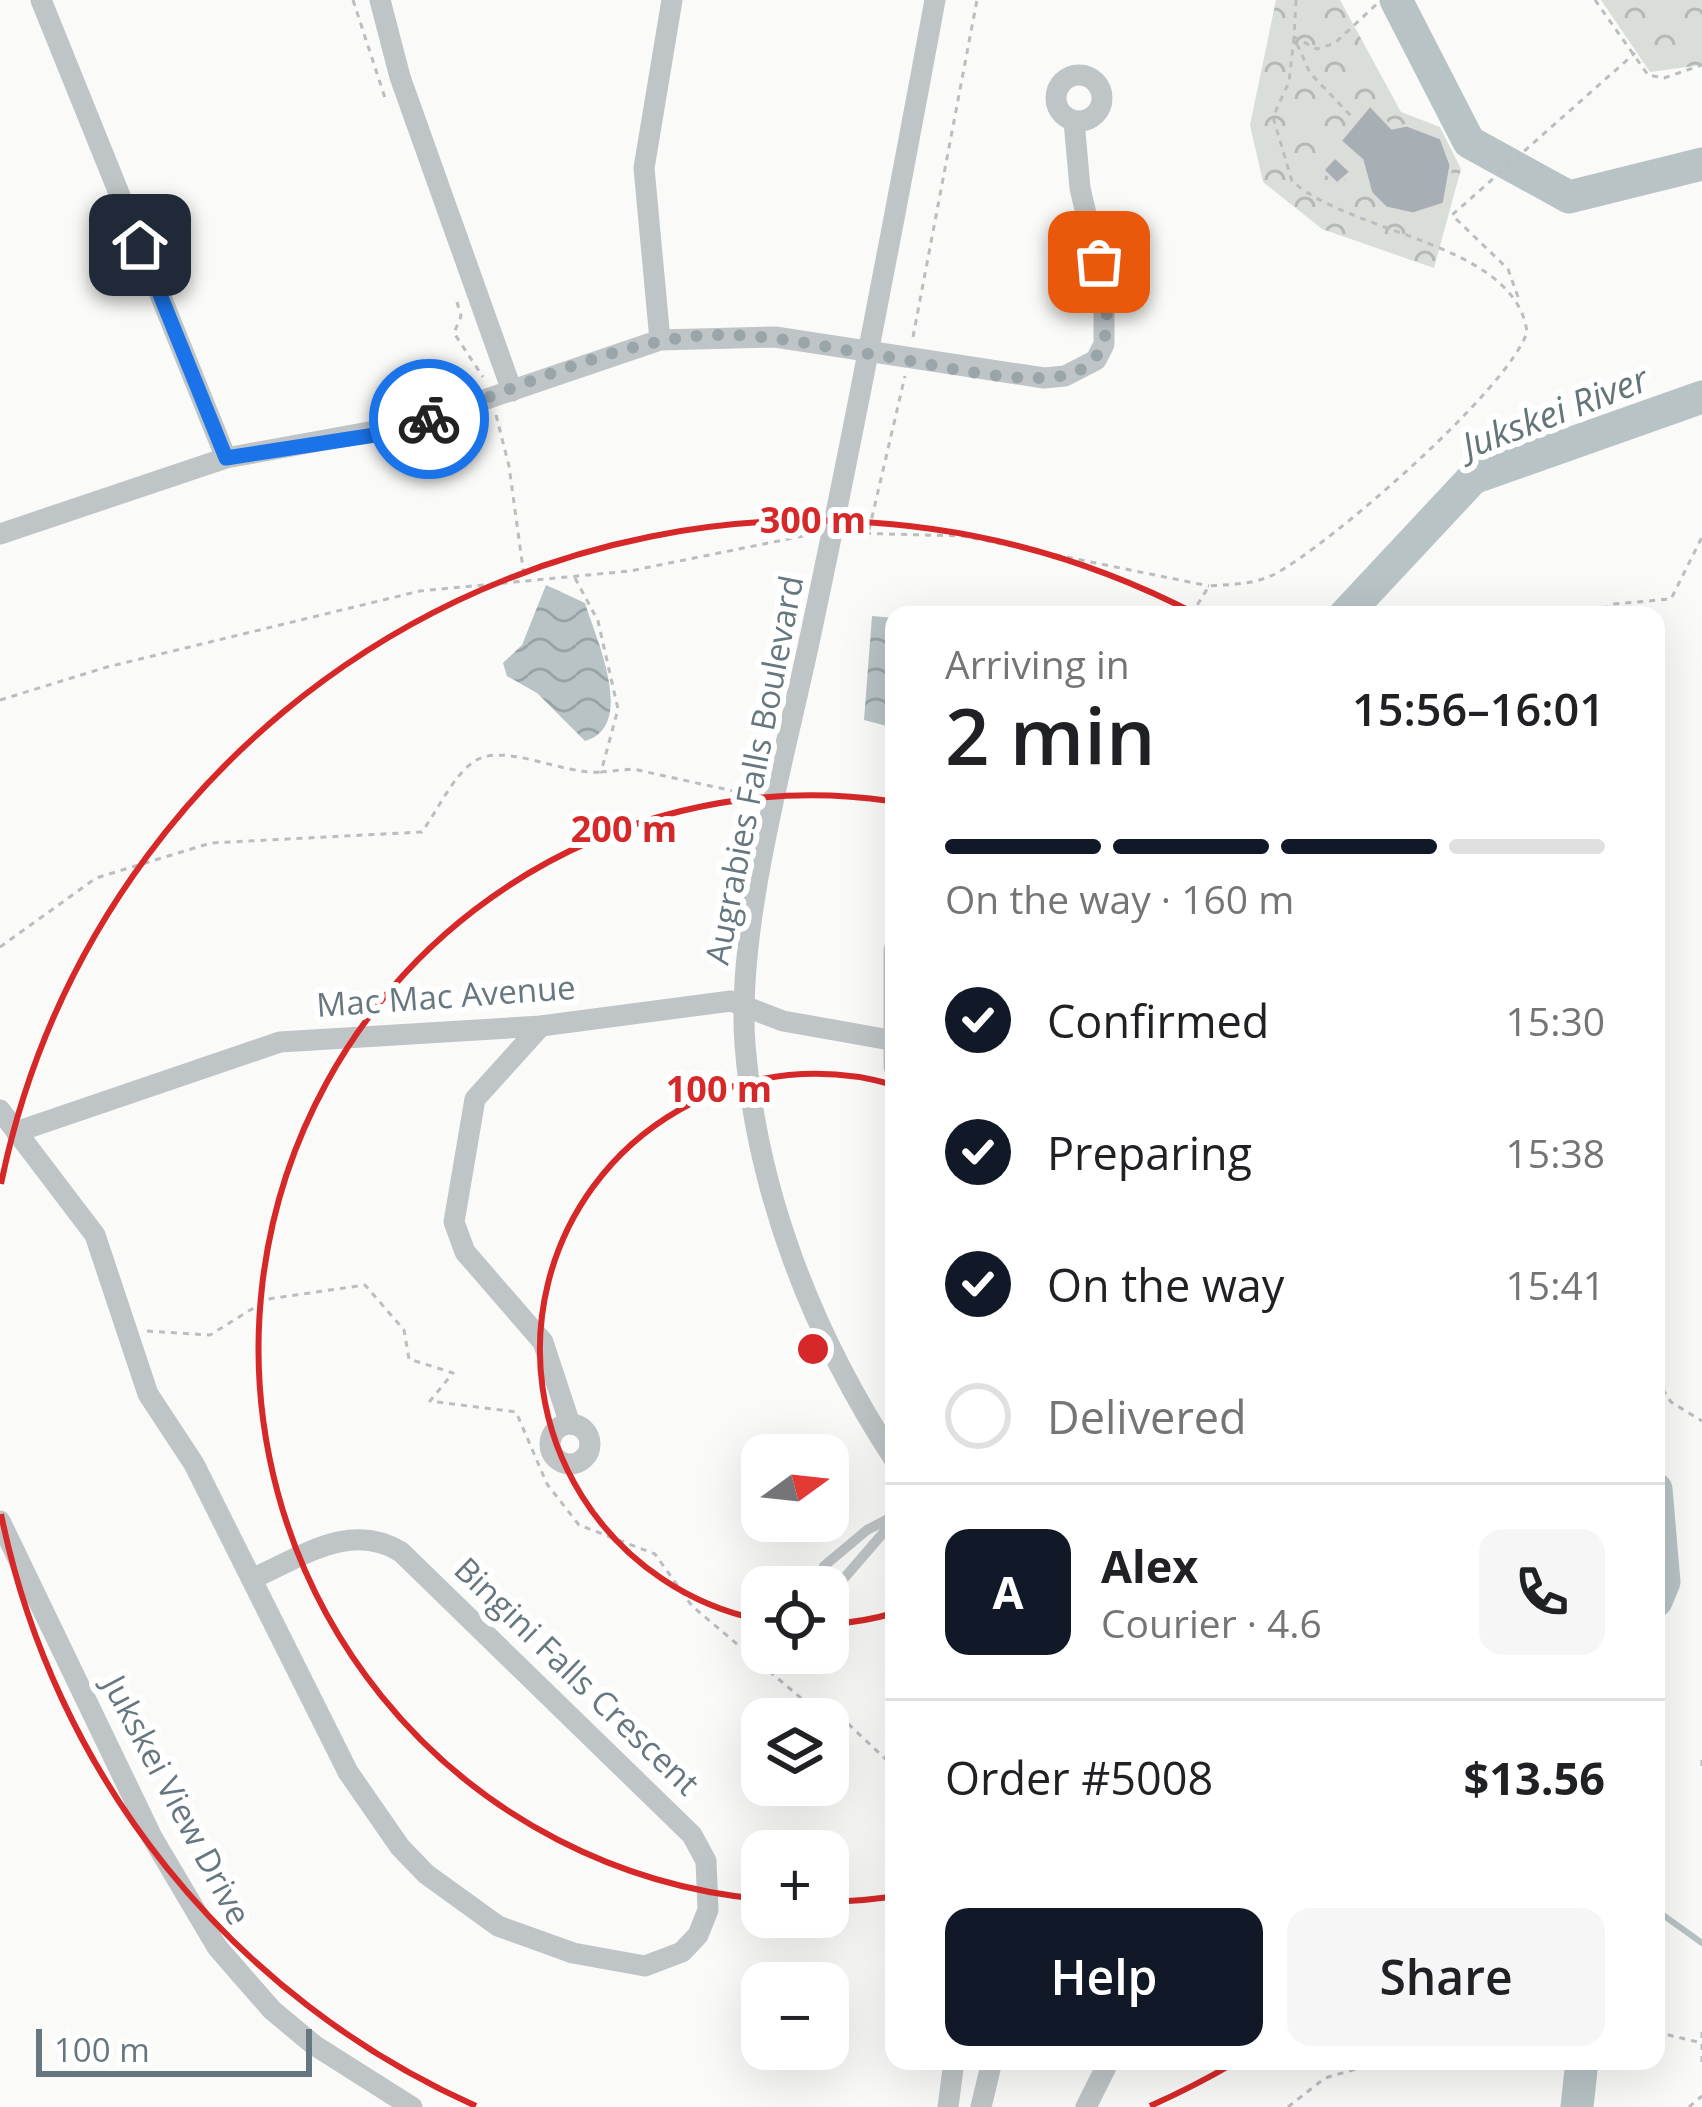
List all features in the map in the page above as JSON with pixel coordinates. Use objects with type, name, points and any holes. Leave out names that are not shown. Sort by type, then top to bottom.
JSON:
[{"type":"street","points":[[41,0],[226,458]]},
{"type":"street","points":[[380,0],[400,77],[512,391]]},
{"type":"street","points":[[660,340],[644,168],[672,0]]},
{"type":"street","name":"Augrabies Falls Boulevard","points":[[885,1446],[860,1406],[795,1268],[755,1118],[746,1004],[776,800],[869,354],[935,0]]},
{"type":"street","points":[[0,534],[226,458],[375,435],[660,340],[775,338],[1044,378],[1065,376],[1096,359],[1104,344],[1105,291],[1080,188],[1074,121]]},
{"type":"street","name":"Mac Mac Avenue","points":[[16,1132],[280,1042],[541,1026],[716,1001],[746,1004],[783,1021],[885,1039]]},
{"type":"street","points":[[541,1026],[475,1099],[454,1222],[465,1252],[543,1342],[570,1424]]},
{"type":"street","name":"Bingini Falls Crescent","points":[[0,1110],[94,1235],[148,1394],[194,1463],[373,1813],[426,1874],[498,1926],[536,1942],[620,1964],[663,1962],[698,1935],[711,1884],[692,1835],[401,1552],[371,1537],[353,1536],[254,1577]]},
{"type":"street","name":"Jukskei View Drive","points":[[0,1521],[152,1838],[217,1947],[272,2010],[314,2045],[412,2107]]},
{"type":"street","points":[[948,2107],[953,2070]]},
{"type":"street","points":[[981,2107],[990,2070]]},
{"type":"street","points":[[1086,2107],[1104,2070]]},
{"type":"lane","points":[[824,1566],[867,1530],[885,1521]]},
{"type":"lane","points":[[849,1573],[885,1530]]},
{"type":"path","points":[[353,0],[386,100]]},
{"type":"path","points":[[869,532],[908,360],[976,0]]},
{"type":"path","points":[[1296,0],[1289,82],[1273,117],[1292,181],[1495,275],[1522,306]]},
{"type":"path","points":[[1294,37],[1306,48],[1325,49],[1381,0]]},
{"type":"path","points":[[1595,0],[1635,53],[1643,72],[1654,77],[1702,64]]},
{"type":"path","points":[[1294,37],[1310,73],[1352,118]]},
{"type":"path","points":[[0,700],[382,598],[574,576],[832,534],[929,532],[1010,543],[1209,586],[1244,585],[1272,575],[1311,552],[1382,490],[1507,367],[1527,332],[1522,306],[1508,269],[1452,215],[1635,53]]},
{"type":"path","points":[[455,294],[461,316],[454,333],[488,384]]},
{"type":"path","points":[[493,404],[509,466],[524,580]]},
{"type":"path","points":[[1609,606],[1671,599],[1702,537]]},
{"type":"path","points":[[574,576],[598,621],[618,709],[601,772]]},
{"type":"path","points":[[1197,606],[1209,586]]},
{"type":"path","points":[[0,946],[96,878],[211,843],[422,832],[469,764],[487,754],[506,753],[574,774],[633,769],[776,800]]},
{"type":"path","points":[[128,1329],[210,1335],[268,1299],[365,1285],[404,1330],[410,1359],[452,1372],[430,1401],[516,1412],[547,1484],[579,1525],[655,1554],[692,1606],[808,1704],[843,1719],[885,1759]]},
{"type":"path","points":[[1665,1393],[1671,1402],[1702,1421]]},
{"type":"path","points":[[1702,1760],[1702,1772]]},
{"type":"path","points":[[1702,2032],[1698,2042],[1702,2062]]},
{"type":"path","points":[[1665,2034],[1698,2042]]},
{"type":"path","points":[[1288,2107],[1325,2078],[1353,2070]]},
{"type":"path","points":[[1689,2107],[1702,2096]]},
{"type":"green space","points":[[1276,0],[1340,0],[1401,112],[1440,127],[1461,169],[1434,268],[1322,229],[1263,182],[1250,125]]},
{"type":"green space","points":[[1601,0],[1702,0],[1702,65],[1650,72]]},
{"type":"water","points":[[546,585],[585,603],[604,659],[611,700],[608,718],[600,732],[585,741],[537,693],[507,676],[503,663],[522,645]]},
{"type":"water","points":[[872,616],[885,617],[885,726],[864,720]]},
{"type":"building","points":[[1370,105],[1392,128],[1407,125],[1441,138],[1451,165],[1444,204],[1413,214],[1386,208],[1371,193],[1362,160],[1340,141]]},
{"type":"building","points":[[1335,157],[1351,172],[1337,184],[1323,170]]},
{"type":"waterway","name":"Jukskei River","points":[[1396,0],[1469,142],[1569,197],[1702,164]]},
{"type":"waterway","name":"Jukskei River","points":[[1353,606],[1473,478],[1702,397]]},
{"type":"waterway","points":[[1665,1916],[1702,1943]]},
{"type":"waterway","name":"Jukskei River","points":[[1577,2107],[1581,2070]]},
{"type":"way so far","points":[[429,419],[660,340],[716,335],[775,338],[1023,376],[1065,376],[1096,359],[1104,344],[1107,318],[1099,262]]},
{"type":"route","points":[[140,245],[226,458],[375,435],[429,419]]}]
